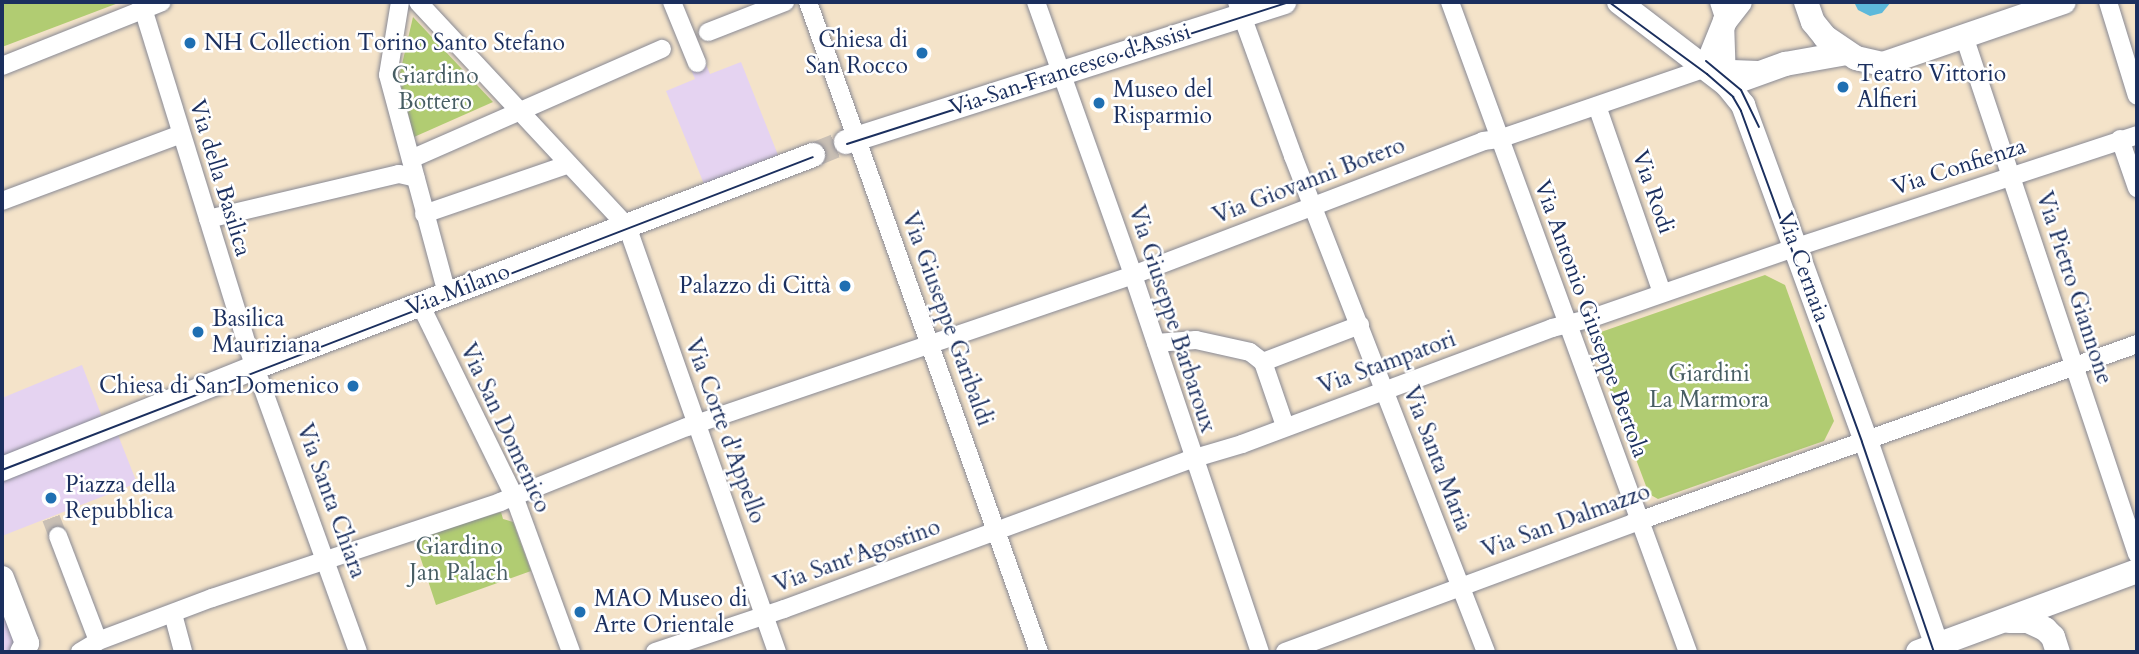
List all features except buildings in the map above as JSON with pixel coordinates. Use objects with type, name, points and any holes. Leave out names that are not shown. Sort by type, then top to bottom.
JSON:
[{"type":"street","points":[[2,66],[143,6],[162,2]]},
{"type":"street","points":[[400,2],[388,75],[447,294]]},
{"type":"street","points":[[672,2],[693,37],[697,63]]},
{"type":"street","points":[[693,37],[785,2]]},
{"type":"street","name":"Via Giuseppe Garibaldi","points":[[808,2],[851,140],[930,344],[1039,652]]},
{"type":"street","name":"Via Giuseppe Barbaroux","points":[[1036,2],[1133,275],[1193,460],[1260,652]]},
{"type":"street","name":"Via San Francesco d'Assisi","points":[[851,140],[1062,71],[1239,9],[1284,2]]},
{"type":"street","name":"Via Antonio Giuseppe Bertola","points":[[1450,2],[1688,652]]},
{"type":"street","name":"Via Cernaia","points":[[1619,2],[1720,74],[1749,118],[1866,441],[1929,650]]},
{"type":"street","points":[[1806,2],[1809,15],[1820,31],[1847,53],[1883,64],[2064,2]]},
{"type":"street","points":[[2108,2],[2137,96]]},
{"type":"street","name":"Via della Basilica","points":[[143,6],[256,367]]},
{"type":"street","points":[[424,8],[626,226]]},
{"type":"street","points":[[1728,8],[1720,74],[1766,71],[1785,64],[1847,53]]},
{"type":"street","name":"Via Santa Maria","points":[[1239,9],[1486,652]]},
{"type":"street","name":"Via Pietro Giannone","points":[[1964,36],[2137,554]]},
{"type":"street","points":[[411,159],[662,49]]},
{"type":"street","name":"Via Giovanni Botero","points":[[80,652],[98,641],[173,614],[514,496],[695,424],[1133,275],[1483,141],[1499,139],[1597,106],[1720,74]]},
{"type":"street","name":"Via Rodi","points":[[1597,106],[1662,293]]},
{"type":"street","points":[[2,201],[181,134]]},
{"type":"street","points":[[2128,137],[2137,188]]},
{"type":"street","name":"Via Confienza","points":[[1797,247],[2128,137]]},
{"type":"street","name":"Via Milano","points":[[2,468],[419,304],[813,155]]},
{"type":"street","points":[[424,214],[569,164]]},
{"type":"street","points":[[208,219],[399,174],[416,177]]},
{"type":"street","name":"Via Corte d'Appello","points":[[626,226],[777,652]]},
{"type":"street","name":"Via Stampatori","points":[[997,531],[1552,328],[1567,327],[1797,247]]},
{"type":"street","name":"Via San Domenico","points":[[419,304],[514,496],[571,652]]},
{"type":"street","points":[[1262,362],[1360,325]]},
{"type":"street","points":[[1156,343],[1196,340],[1250,352],[1262,362],[1285,426]]},
{"type":"street","name":"Via San Dalmazzo","points":[[1285,652],[1641,520],[2137,344]]},
{"type":"street","name":"Via Santa Chiara","points":[[256,367],[328,560],[358,652]]},
{"type":"street","name":"Via Sant'Agostino","points":[[655,652],[997,531]]},
{"type":"street","points":[[58,536],[98,641]]},
{"type":"street","points":[[1929,650],[2137,571]]},
{"type":"street","points":[[2,578],[27,643],[26,651]]},
{"type":"street","points":[[173,614],[183,652]]},
{"type":"street","points":[[2004,621],[2022,620],[2040,625],[2053,637],[2059,652]]},
{"type":"shaded area","points":[[663,2],[680,2],[710,74],[741,62],[778,155],[704,184],[666,91],[695,79]]},
{"type":"shaded area","points":[[82,365],[102,417],[2,464],[2,398]]},
{"type":"shaded area","points":[[118,435],[137,483],[2,536],[2,476]]},
{"type":"shaded area","points":[[2,594],[15,628],[14,652],[2,652]]},
{"type":"green space","points":[[2,2],[121,2],[2,47]]},
{"type":"green space","name":"Giardino Bottero","points":[[413,17],[493,102],[414,137],[399,77]]},
{"type":"green space","name":"Giardini La Marmora","points":[[1765,275],[1785,285],[1834,421],[1824,441],[1658,499],[1649,494],[1594,347],[1601,332]]},
{"type":"green space","name":"Giardino Jan Palach","points":[[501,512],[503,519],[513,522],[531,571],[436,605],[414,538]]},
{"type":"water","points":[[1854,2],[1891,2],[1882,13],[1870,16],[1858,10]]},
{"type":"tunnel","points":[[813,155],[846,142]]},
{"type":"tunnel","points":[[51,518],[58,536]]},
{"type":"tram line","points":[[847,144],[1290,2]]},
{"type":"tram line","points":[[1609,2],[1707,74],[1733,97],[1741,111],[1862,442],[1934,652]]},
{"type":"tram line","points":[[1706,61],[1741,90],[1759,127]]},
{"type":"tram line","points":[[2,470],[813,157]]},
{"type":"place","name":"NH Collection Torino Santo Stefano","points":[[190,43]]},
{"type":"place","name":"Chiesa di San Rocco","points":[[922,53]]},
{"type":"place","name":"Teatro Vittorio Alfieri","points":[[1843,87]]},
{"type":"place","name":"Museo del Risparmio","points":[[1099,103]]},
{"type":"place","name":"Palazzo di Città","points":[[845,286]]},
{"type":"place","name":"Basilica Mauriziana","points":[[198,332]]},
{"type":"place","name":"Chiesa di San Domenico","points":[[353,386]]},
{"type":"place","name":"Piazza della Repubblica","points":[[51,498]]},
{"type":"place","name":"MAO Museo di Arte Orientale","points":[[580,612]]}]
